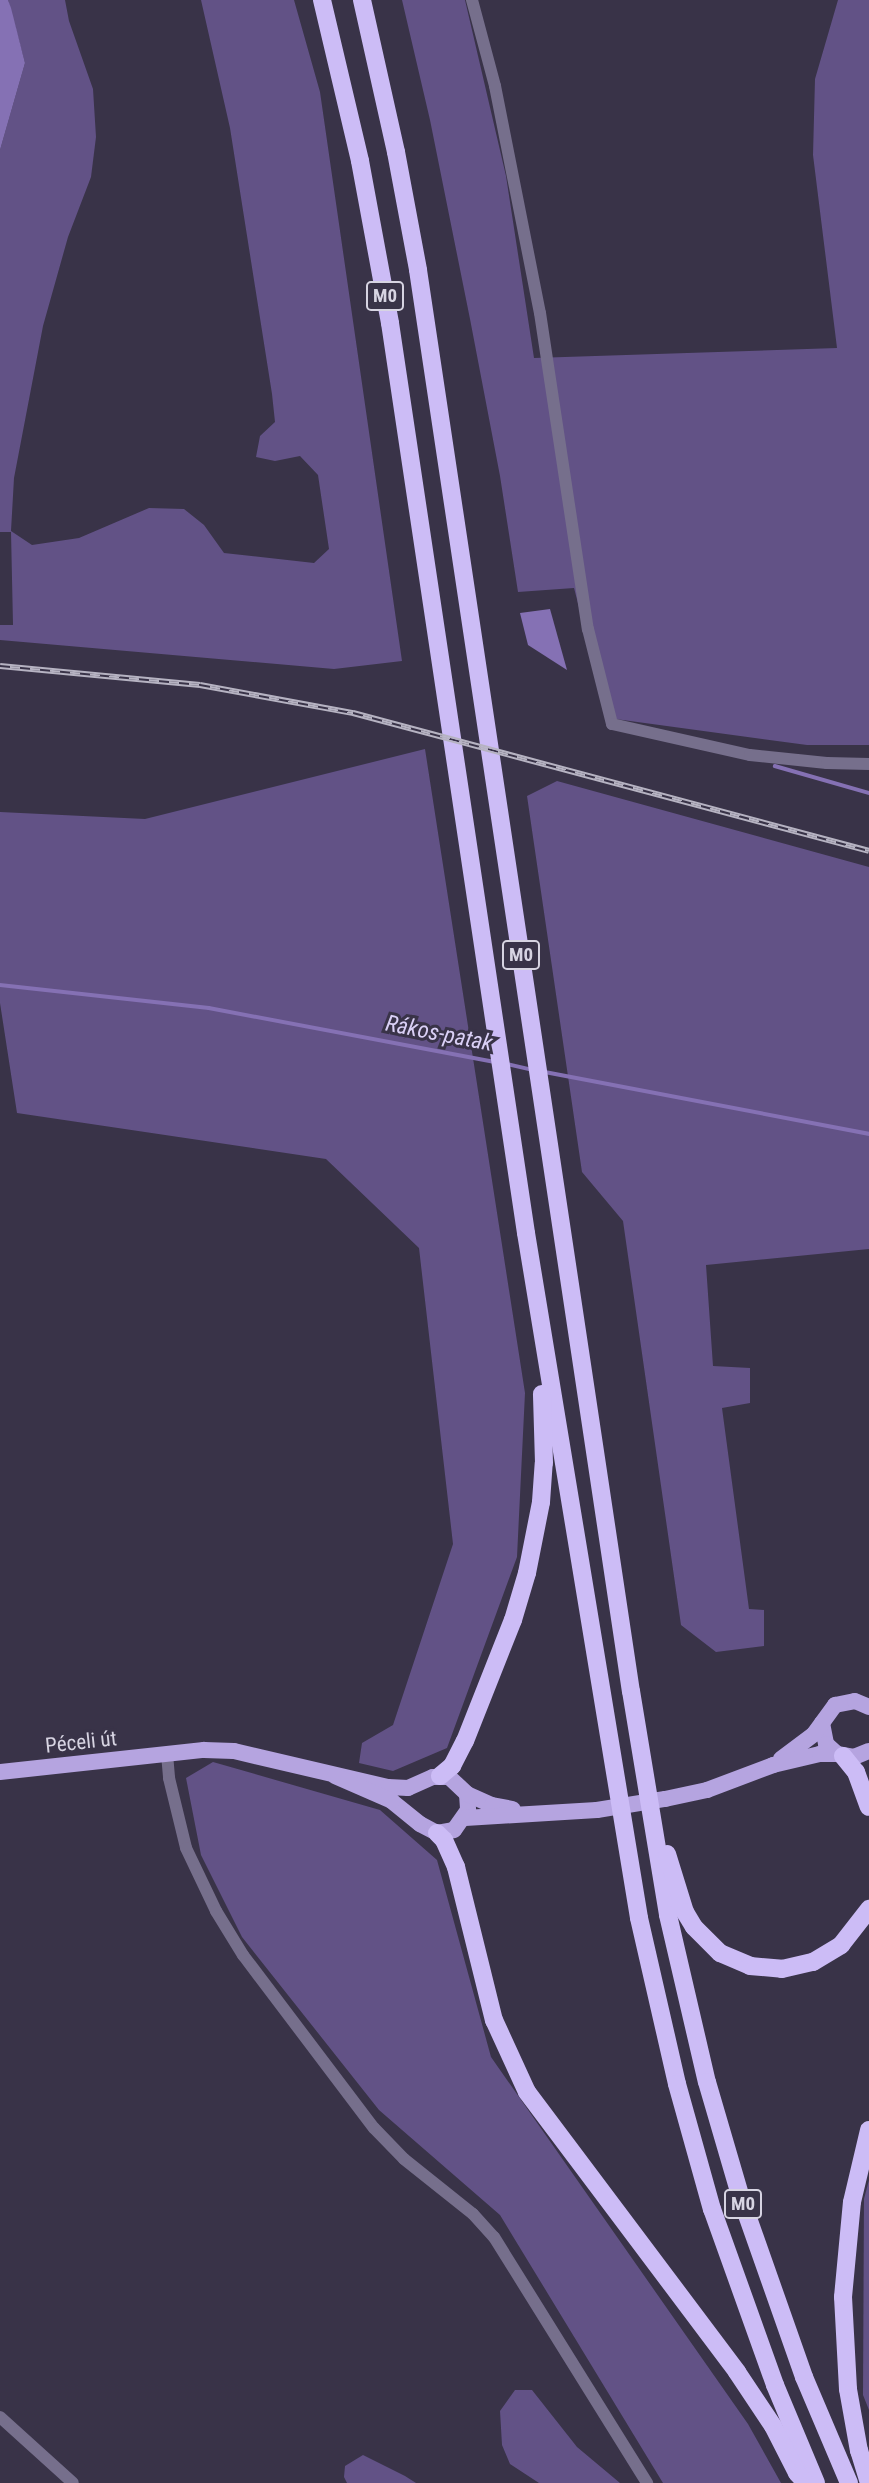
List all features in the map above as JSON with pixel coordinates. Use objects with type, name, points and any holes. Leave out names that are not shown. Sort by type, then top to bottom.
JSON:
[{"type":"highway","name":"M0","points":[[323,0],[377,248],[526,1233],[639,1918],[677,2084],[712,2209],[775,2385],[816,2483]]},
{"type":"highway","name":"M0","points":[[362,0],[396,152],[418,270],[631,1692],[668,1915],[704,2068],[744,2210],[804,2377],[849,2483]]},
{"type":"highway","points":[[440,1776],[458,1756],[488,1685],[522,1594],[533,1551],[544,1463],[541,1324]]},
{"type":"highway","points":[[840,1755],[856,1772],[869,1807]]},
{"type":"highway","points":[[647,1793],[685,1912],[694,1927],[720,1953],[750,1966],[782,1969],[813,1962],[841,1945],[869,1909]]},
{"type":"highway","points":[[437,1833],[448,1847],[456,1867],[473,1947],[494,2020],[527,2092],[737,2372],[773,2427],[797,2473],[806,2483]]},
{"type":"highway","points":[[869,2130],[852,2202],[843,2297],[848,2389],[859,2451],[869,2483]]},
{"type":"main road","points":[[773,1765],[807,1741],[822,1723],[827,1712],[841,1702],[867,1705]]},
{"type":"main road","points":[[822,1723],[826,1744],[840,1755]]},
{"type":"main road","name":"Péceli út","points":[[0,1772],[204,1750],[245,1752],[335,1776]]},
{"type":"main road","points":[[465,1818],[597,1810],[687,1795],[773,1765],[820,1754],[858,1756],[869,1751]]},
{"type":"main road","points":[[335,1776],[392,1801],[428,1830],[437,1833],[454,1830],[465,1818],[469,1802],[467,1794]]},
{"type":"main road","points":[[335,1776],[398,1788],[420,1785],[440,1776],[456,1781],[467,1794],[492,1805],[554,1814]]},
{"type":"main road","points":[[415,1817],[412,1800],[420,1785]]},
{"type":"street","points":[[472,0],[495,86],[540,313],[587,629],[612,724],[750,755],[827,763],[869,764]]},
{"type":"street","points":[[167,1754],[169,1778],[186,1848],[216,1912],[243,1955],[374,2127],[404,2159],[473,2214],[494,2237],[647,2483]]},
{"type":"street","points":[[0,2417],[74,2483]]},
{"type":"shaded area","points":[[0,0],[8,0],[25,63],[0,150]]},
{"type":"shaded area","points":[[8,0],[65,0],[69,21],[93,89],[96,137],[91,177],[68,237],[43,326],[14,478],[11,531],[32,545],[79,538],[149,508],[184,509],[204,525],[224,553],[314,563],[329,549],[318,475],[300,456],[275,461],[256,457],[260,436],[275,422],[272,394],[230,128],[201,0],[294,0],[320,92],[402,661],[334,669],[0,640],[0,625],[13,625],[11,532],[0,532],[0,150],[25,63]]},
{"type":"shaded area","points":[[402,0],[465,0],[506,176],[534,358],[837,348],[813,155],[815,79],[838,0],[869,0],[869,745],[807,745],[608,718],[574,588],[518,592],[500,476],[470,319],[430,120]]},
{"type":"shaded area","points":[[550,609],[567,670],[528,645],[520,613]]},
{"type":"shaded area","points":[[425,749],[525,1393],[517,1557],[447,1748],[393,1771],[359,1763],[362,1743],[393,1725],[453,1544],[419,1248],[326,1159],[17,1113],[0,1003],[0,812],[145,819]]},
{"type":"shaded area","points":[[557,781],[869,867],[869,1249],[706,1265],[713,1366],[750,1368],[750,1403],[722,1408],[749,1609],[764,1610],[764,1646],[716,1652],[681,1625],[623,1221],[582,1172],[527,796]]},
{"type":"shaded area","points":[[213,1762],[380,1810],[437,1860],[491,2057],[748,2424],[781,2483],[663,2483],[500,2215],[379,2110],[242,1937],[201,1855],[186,1778]]},
{"type":"shaded area","points":[[869,2180],[869,2410],[863,2395],[864,2199]]},
{"type":"shaded area","points":[[515,2390],[532,2390],[577,2447],[620,2483],[539,2483],[510,2464],[502,2445],[500,2411]]},
{"type":"shaded area","points":[[363,2455],[416,2483],[347,2483],[344,2477],[345,2466]]},
{"type":"waterway","points":[[775,766],[869,793]]},
{"type":"waterway","name":"Rákos-patak","points":[[0,985],[209,1008],[496,1062]]},
{"type":"waterway","name":"Rákos-patak","points":[[507,1064],[534,1070]]},
{"type":"waterway","name":"Rákos-patak","points":[[545,1072],[869,1134]]},
{"type":"railway","points":[[0,666],[200,685],[353,713],[869,851]]}]
